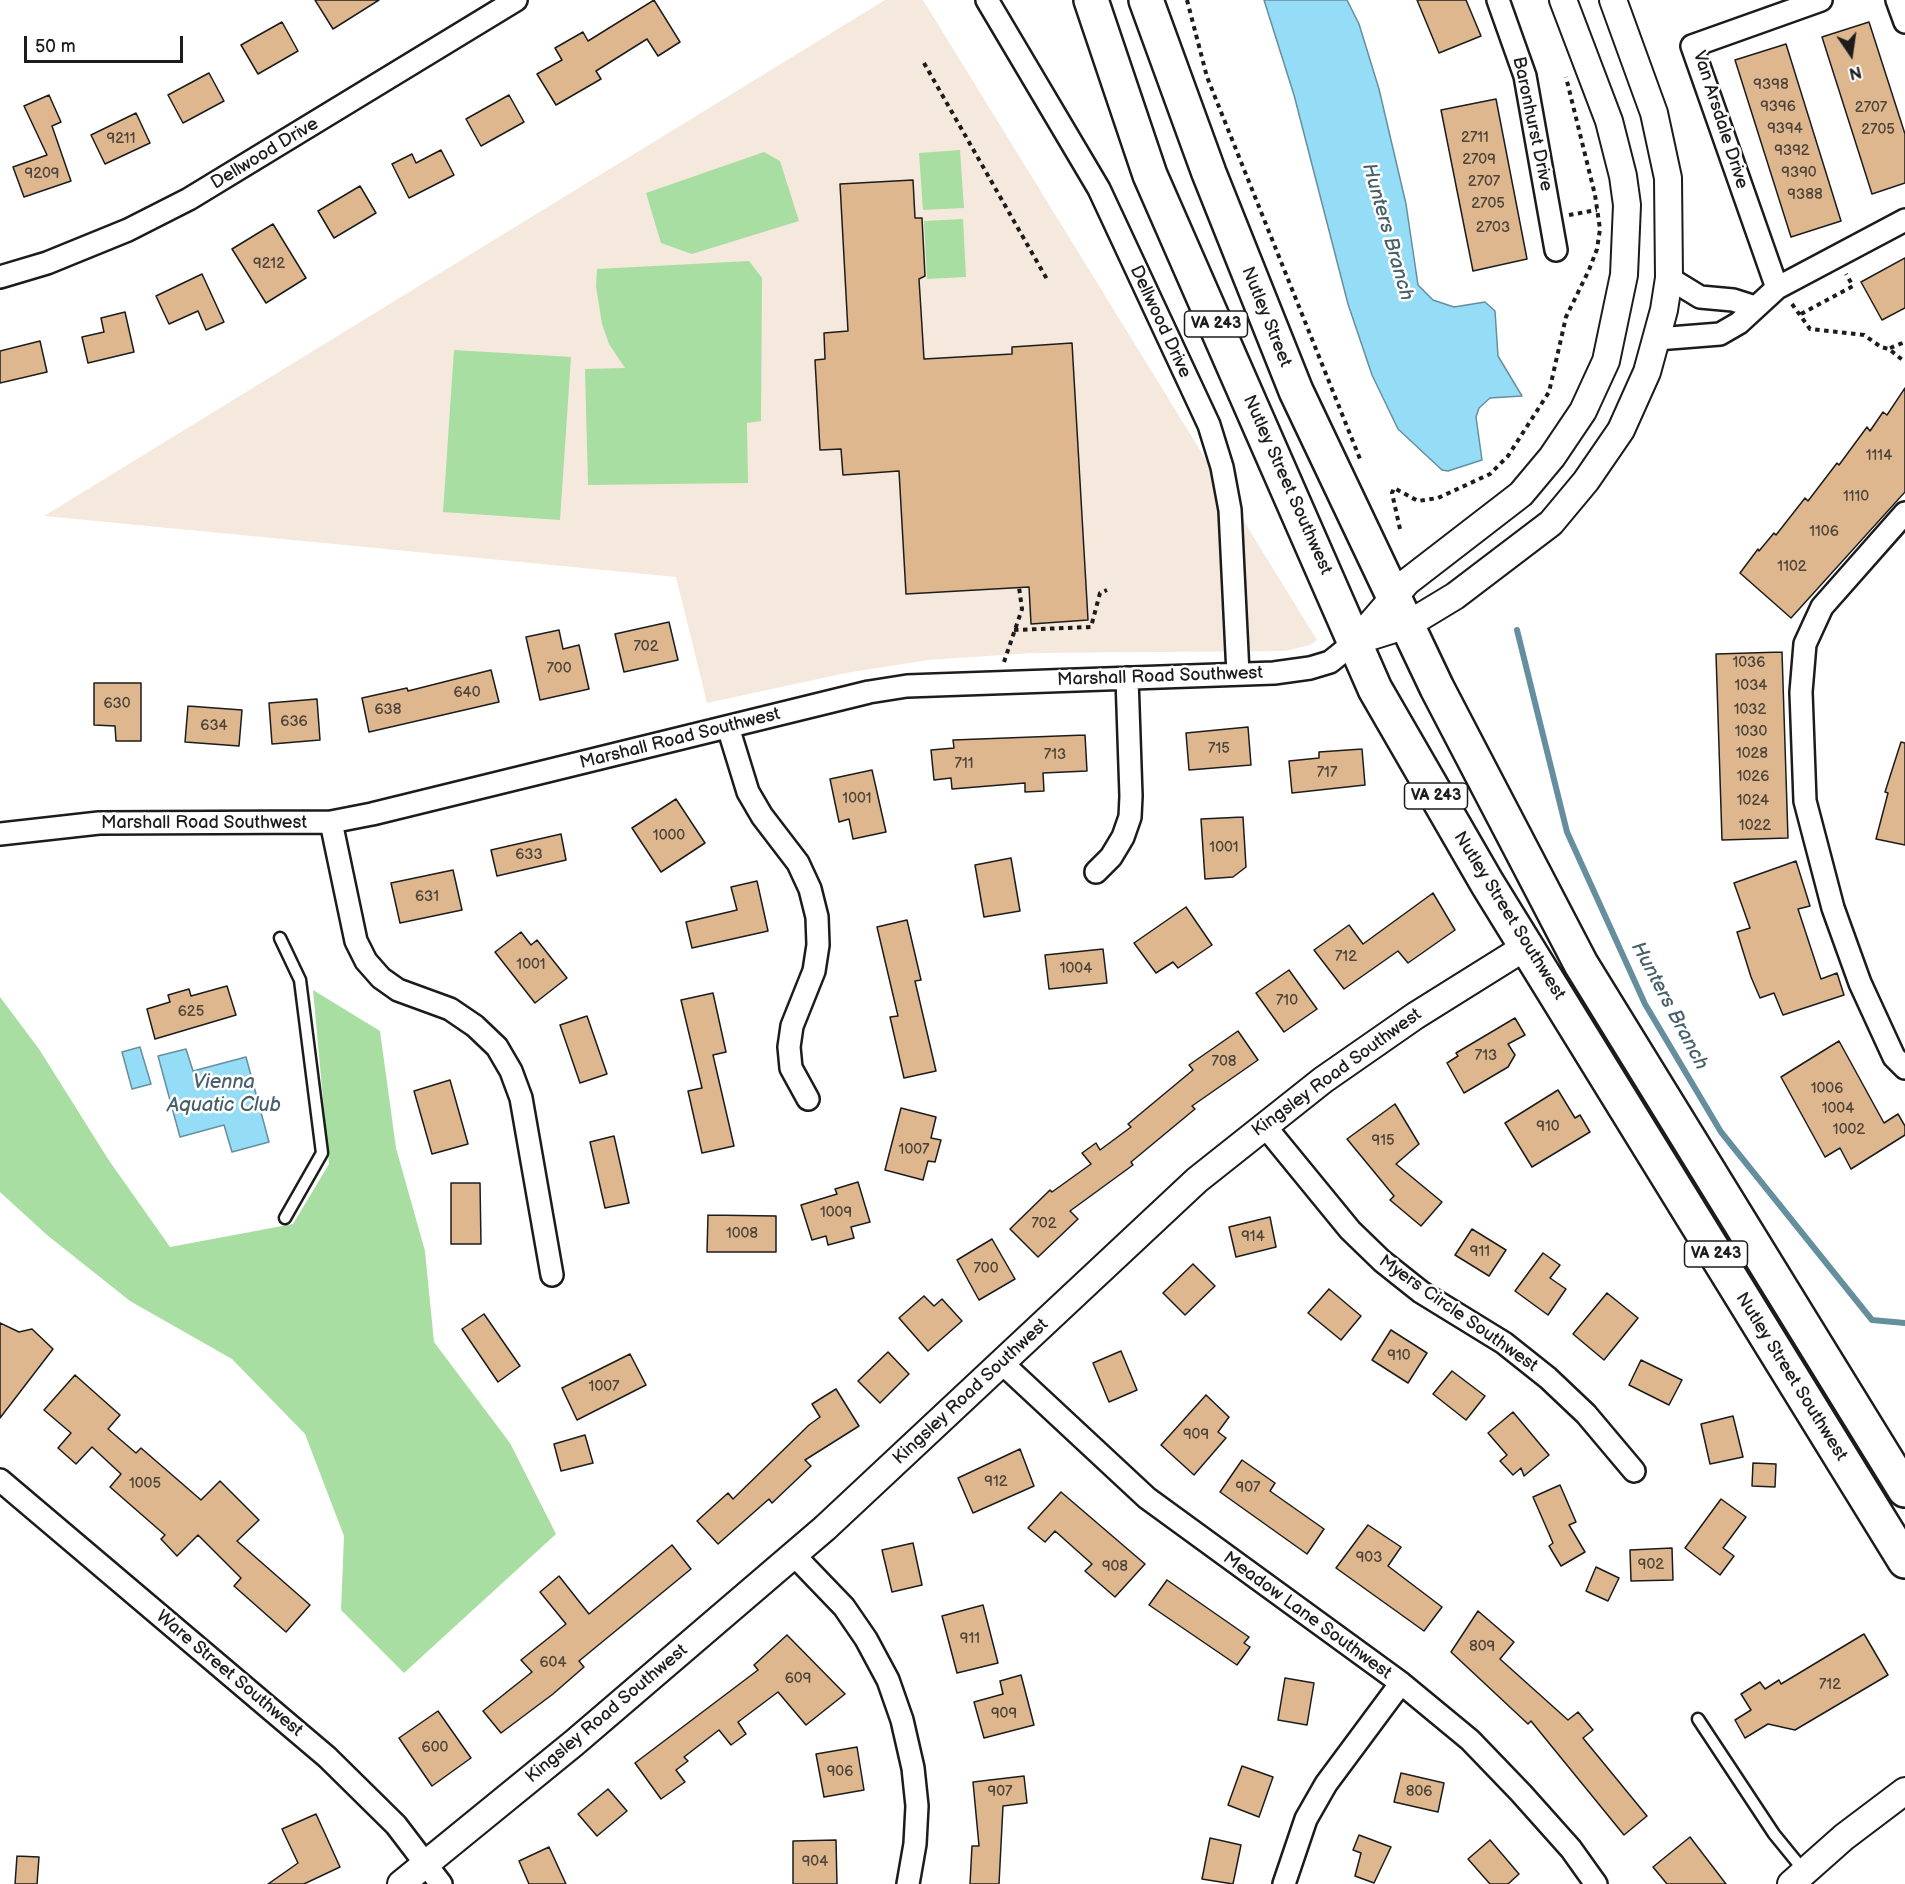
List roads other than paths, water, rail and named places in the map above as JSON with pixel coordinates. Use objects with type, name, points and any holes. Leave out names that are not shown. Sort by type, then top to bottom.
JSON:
[{"type":"main road","name":"Nutley Street Southwest","points":[[1091,0],[1150,175],[1383,704],[1527,946],[1905,1562]]},
{"type":"main road","name":"Nutley Street","points":[[1146,0],[1209,173],[1296,391],[1407,625]]},
{"type":"main road","name":"Nutley Street Southwest","points":[[1407,625],[1561,928],[1905,1491]]},
{"type":"street","name":"Dellwood Drive","points":[[0,277],[46,263],[128,231],[189,199],[516,0]]},
{"type":"street","name":"Dellwood Drive","points":[[987,0],[1099,189],[1209,425],[1222,467],[1230,510],[1238,674]]},
{"type":"street","name":"Baronhurst Drive","points":[[1498,0],[1525,76],[1557,250]]},
{"type":"street","points":[[1356,641],[1393,596],[1423,568],[1521,494],[1552,457],[1583,411],[1606,361],[1624,274],[1627,206],[1623,176],[1609,122],[1563,0]]},
{"type":"street","points":[[1356,641],[1407,625],[1455,596],[1514,554],[1551,523],[1586,481],[1620,430],[1647,372],[1657,339],[1669,278],[1669,199],[1662,143],[1613,0]]},
{"type":"street","name":"Van Arsdale Drive","points":[[1777,288],[1692,46],[1821,0]]},
{"type":"street","points":[[1897,0],[1905,22]]},
{"type":"street","points":[[1657,339],[1720,334],[1739,323],[1777,288],[1905,220]]},
{"type":"street","points":[[1669,278],[1700,297],[1733,300],[1755,307]]},
{"type":"street","points":[[1905,513],[1822,607],[1805,644],[1802,692],[1805,801],[1833,908],[1860,983],[1894,1057],[1905,1068]]},
{"type":"street","name":"Marshall Road Southwest","points":[[0,834],[99,823],[331,822],[869,692],[907,686],[1238,674],[1310,669],[1330,662],[1356,641]]},
{"type":"street","points":[[1096,872],[1112,857],[1123,837],[1130,817],[1127,678]]},
{"type":"street","points":[[728,727],[748,792],[762,816],[798,862],[810,889],[817,917],[818,945],[814,971],[792,1026],[789,1047],[792,1068],[808,1099]]},
{"type":"street","points":[[331,822],[356,940],[366,961],[381,978],[398,990],[450,1009],[475,1026],[497,1047],[511,1071],[521,1098],[552,1275]]},
{"type":"street","name":"Kingsley Road Southwest","points":[[401,1884],[434,1874],[574,1743],[794,1555],[1003,1364],[1197,1180],[1264,1125],[1415,1016],[1527,946],[1561,928]]},
{"type":"street","name":"Myers Circle Southwest","points":[[1264,1125],[1350,1230],[1382,1262],[1421,1292],[1504,1343],[1548,1378],[1586,1414],[1634,1471]]},
{"type":"street","name":"Meadow Lane Southwest","points":[[1003,1364],[1147,1498],[1401,1683],[1470,1740],[1521,1792],[1571,1849],[1596,1884]]},
{"type":"street","name":"Ware Street Southwest","points":[[0,1480],[327,1757],[396,1824],[434,1874]]},
{"type":"street","points":[[794,1555],[843,1607],[867,1639],[888,1680],[902,1720],[913,1768],[917,1806],[915,1844],[908,1884]]},
{"type":"street","points":[[1284,1884],[1306,1819],[1326,1784],[1401,1683]]},
{"type":"street","points":[[1798,1878],[1844,1837],[1905,1791]]},
{"type":"lane","points":[[280,938],[300,980],[322,1153],[285,1218]]},
{"type":"lane","points":[[1698,1719],[1774,1834],[1798,1878]]},
{"type":"water","points":[[1264,0],[1347,0],[1359,24],[1379,89],[1406,204],[1418,285],[1433,300],[1454,307],[1485,302],[1495,311],[1498,356],[1522,396],[1490,398],[1479,408],[1476,417],[1482,460],[1448,471],[1442,470],[1398,429],[1372,375],[1348,304],[1294,95]]},
{"type":"water","points":[[140,1047],[151,1084],[132,1089],[122,1052]]},
{"type":"water","name":"Vienna Aquatic Club","points":[[186,1049],[193,1071],[246,1057],[269,1142],[232,1152],[224,1125],[180,1137],[158,1056]]},
{"type":"waterway","name":"Hunters Branch","points":[[1517,630],[1567,832],[1645,1004],[1721,1132],[1872,1320],[1905,1323]]}]
